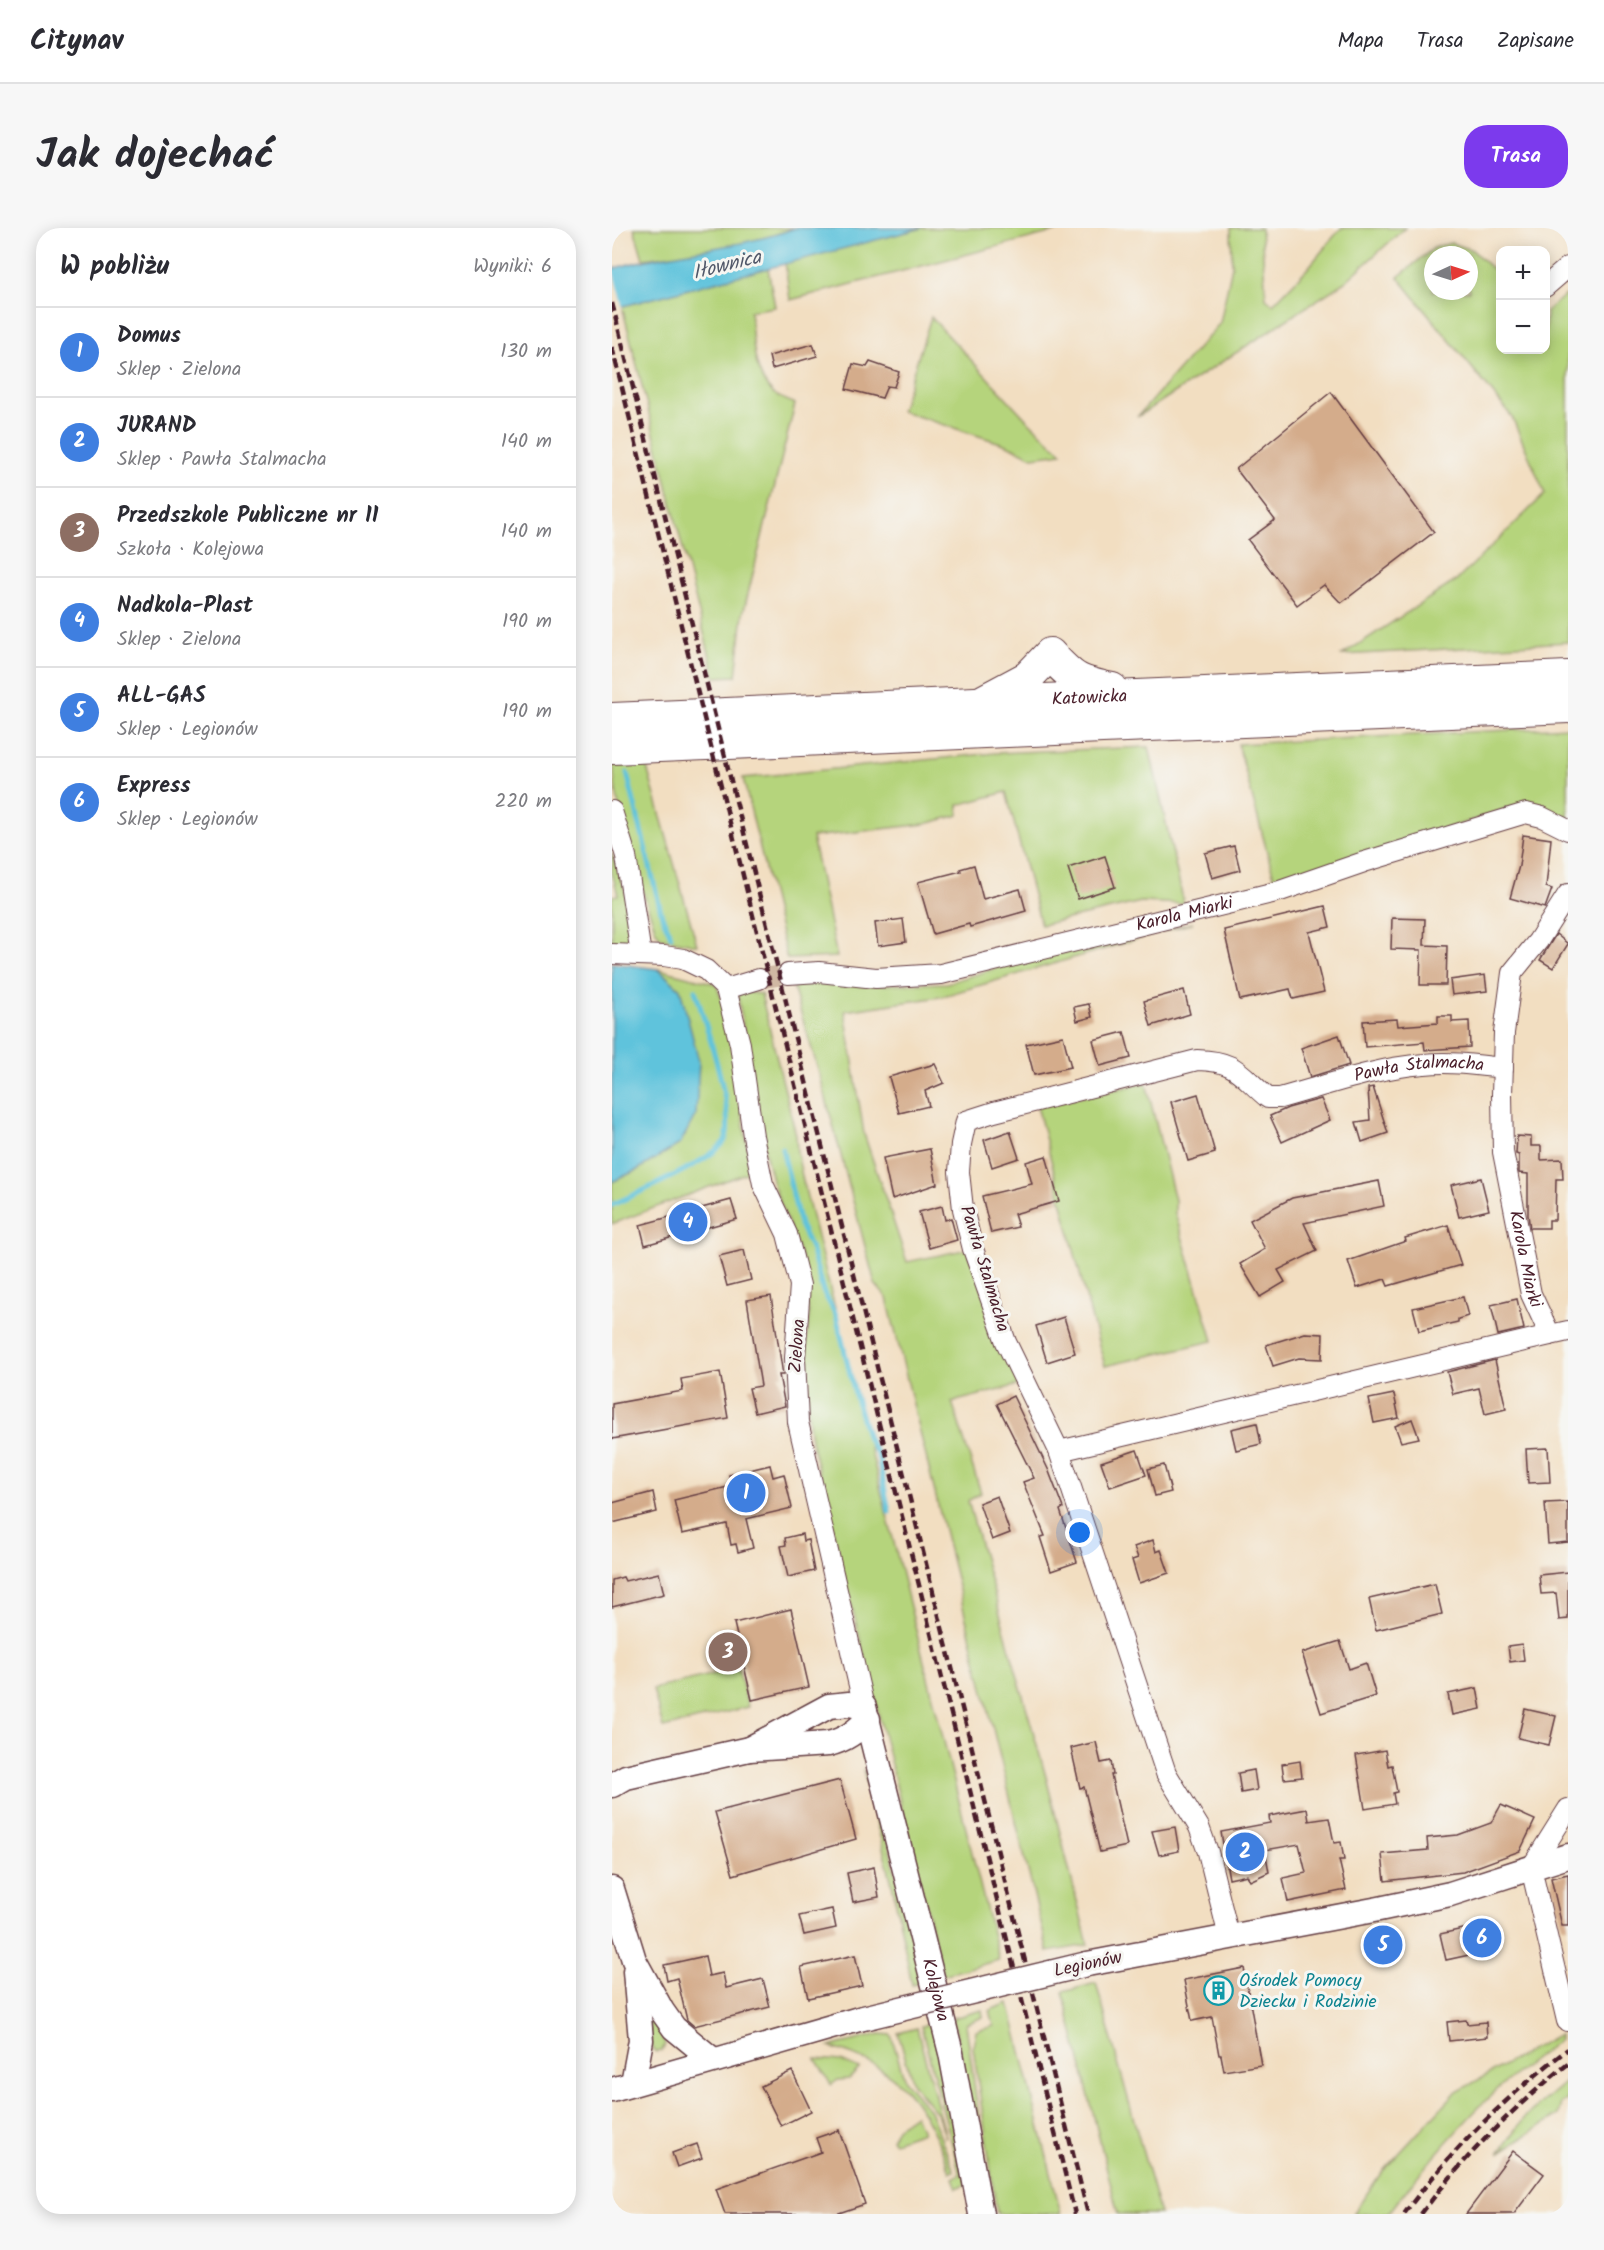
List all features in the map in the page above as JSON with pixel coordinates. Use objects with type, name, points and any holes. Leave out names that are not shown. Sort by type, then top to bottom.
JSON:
[{"type":"main road","points":[[978,704],[1028,677],[1050,654],[1073,678],[1092,686],[1142,696]]},
{"type":"main road","name":"Katowicka","points":[[612,719],[1568,677]]},
{"type":"main road","name":"Katowicka","points":[[612,748],[1568,707]]},
{"type":"street","points":[[1550,283],[1568,267]]},
{"type":"street","points":[[612,811],[626,856],[641,955]]},
{"type":"street","name":"Karola Miarki","points":[[788,974],[819,972],[876,978],[941,974],[1280,891],[1364,862],[1526,813],[1542,817],[1568,830]]},
{"type":"street","name":"Karola Miarki","points":[[1559,1333],[1531,1294],[1503,1152],[1503,1068],[1504,1033],[1512,973],[1538,941],[1568,894]]},
{"type":"street","points":[[612,954],[664,956],[690,961],[714,976],[726,989],[759,979]]},
{"type":"street","name":"Zielona","points":[[726,989],[740,1044],[753,1136],[763,1184],[787,1234],[797,1270],[800,1286],[795,1377],[798,1422],[866,1713]]},
{"type":"street","name":"Pawła Stalmacha","points":[[1229,1937],[1208,1852],[1199,1827],[1166,1773],[1059,1451],[1006,1342],[973,1249],[963,1209],[959,1172],[961,1144],[966,1121],[1197,1060],[1214,1060],[1234,1066],[1268,1098],[1280,1098],[1391,1068],[1426,1063],[1457,1063],[1503,1068]]},
{"type":"street","points":[[1059,1451],[1559,1333]]},
{"type":"street","points":[[612,1785],[626,1777],[749,1749],[828,1744],[848,1737],[866,1713],[849,1704],[828,1706],[749,1749]]},
{"type":"street","name":"Kolejowa","points":[[866,1713],[951,2053],[981,2214]]},
{"type":"street","points":[[828,1744],[858,1752],[880,1768]]},
{"type":"street","points":[[1564,1816],[1566,1857]]},
{"type":"street","points":[[1564,1816],[1531,1868],[1567,2021]]},
{"type":"street","name":"Legionów","points":[[623,2086],[859,2019],[1087,1964],[1450,1894],[1566,1857]]},
{"type":"street","points":[[612,1888],[634,1960],[662,2011],[674,2028],[713,2060]]},
{"type":"street","points":[[623,2086],[641,2040],[634,1960]]},
{"type":"street","points":[[666,2073],[674,2028]]},
{"type":"street","points":[[641,2040],[666,2073]]},
{"type":"green space","points":[[634,228],[795,228],[739,244],[643,259]]},
{"type":"green space","points":[[922,228],[1069,228],[790,300],[785,262]]},
{"type":"green space","points":[[1231,228],[1261,228],[1266,298],[1273,304],[1308,268],[1341,228],[1405,228],[1345,282],[1137,417],[1220,323],[1232,266]]},
{"type":"green space","points":[[1451,243],[1460,246],[1441,246]]},
{"type":"green space","points":[[1424,256],[1424,300],[1478,300],[1478,256],[1496,272],[1496,354],[1550,354],[1550,308],[1568,293],[1568,642],[1342,655],[1457,580],[1545,494],[1512,417],[1398,277]]},
{"type":"green space","points":[[768,268],[775,307],[750,311],[757,366],[766,385],[775,395],[795,404],[743,614],[736,676],[715,677],[622,306]]},
{"type":"green space","points":[[931,317],[1027,420],[1062,453],[1033,457],[1007,445],[901,411]]},
{"type":"green space","points":[[1568,727],[1568,819],[1538,805],[1515,806],[1276,885],[1238,744]]},
{"type":"green space","points":[[1149,747],[1184,904],[1141,902],[1041,925],[1006,792],[958,805],[959,815],[925,824],[812,837],[837,957],[787,959],[743,778],[995,753]]},
{"type":"green space","points":[[646,764],[697,945],[661,938],[656,931],[629,847],[618,800],[614,765]]},
{"type":"green space","points":[[612,852],[630,906],[630,937],[621,944],[612,943],[612,896],[618,895],[612,873]]},
{"type":"green space","points":[[1193,923],[940,997],[845,1011],[864,1134],[907,1262],[968,1249],[1019,1385],[952,1402],[981,1493],[968,1501],[1046,1777],[1088,1945],[1048,1952],[887,1298],[875,1284],[820,1076],[793,987],[815,978],[872,985],[947,983],[1010,964]]},
{"type":"green space","points":[[658,969],[716,984],[727,1014],[751,1171],[612,1224],[612,1182],[637,1170],[679,1144],[680,989]]},
{"type":"green space","points":[[737,991],[761,994],[796,1135],[803,1181],[999,1960],[943,1975],[811,1441],[804,1375],[809,1315],[802,1259],[773,1184],[765,1152]]},
{"type":"green space","points":[[1146,1083],[1175,1200],[1175,1213],[1213,1341],[1105,1366],[1037,1106]]},
{"type":"green space","points":[[738,1668],[748,1707],[663,1728],[653,1689]]},
{"type":"green space","points":[[863,1769],[874,1788],[924,1982],[912,1985],[893,1888]]},
{"type":"green space","points":[[1096,1983],[1160,2214],[1118,2214],[1063,1992]]},
{"type":"green space","points":[[641,1990],[645,1992],[665,2044],[662,2051],[656,2052],[652,2047]]},
{"type":"green space","points":[[1009,2003],[1061,2214],[997,2214],[973,2047],[976,2031],[994,2026],[990,2010]]},
{"type":"green space","points":[[982,2010],[983,2017],[966,2024],[992,2214],[953,2018]]},
{"type":"green space","points":[[934,2023],[966,2184],[957,2188],[953,2178],[960,2174],[921,2026]]},
{"type":"green space","points":[[917,2028],[946,2138],[937,2113],[913,2084],[898,2033]]},
{"type":"green space","points":[[880,2034],[891,2035],[905,2081],[930,2111],[954,2171],[950,2172],[931,2127],[908,2092],[875,2065],[829,2047]]},
{"type":"green space","points":[[1559,2034],[1559,2040],[1501,2086],[1470,2116],[1388,2214],[1353,2214],[1381,2173],[1455,2093]]},
{"type":"green space","points":[[816,2059],[841,2061],[859,2069],[849,2079],[838,2080],[831,2085]]},
{"type":"green space","points":[[1568,2080],[1568,2100],[1561,2103],[1558,2115],[1499,2153],[1526,2116]]},
{"type":"green space","points":[[915,2115],[922,2132],[894,2142],[891,2139],[898,2127]]},
{"type":"water","name":"Iłownica","points":[[795,228],[922,228],[612,309],[612,269],[750,241]]},
{"type":"water","points":[[612,963],[658,969],[680,989],[699,1061],[696,1114],[680,1144],[612,1182]]},
{"type":"pier","points":[[612,267],[623,309],[612,312]]},
{"type":"building","points":[[813,344],[817,356],[772,369],[769,356]]},
{"type":"building","points":[[870,362],[899,372],[894,387],[887,386],[882,398],[846,389],[853,364],[867,367]]},
{"type":"building","points":[[1331,392],[1434,532],[1341,603],[1324,585],[1297,605],[1248,540],[1275,520],[1236,469]]},
{"type":"building","points":[[1523,835],[1551,839],[1546,887],[1552,889],[1545,908],[1510,898],[1519,866]]},
{"type":"building","points":[[1234,846],[1240,870],[1212,878],[1205,853]]},
{"type":"building","points":[[1105,856],[1115,887],[1078,899],[1068,868]]},
{"type":"building","points":[[974,865],[983,899],[1020,889],[1026,911],[970,927],[969,924],[933,934],[918,882],[961,871],[960,869]]},
{"type":"building","points":[[1325,906],[1330,927],[1309,932],[1324,992],[1293,999],[1290,989],[1240,1000],[1224,930]]},
{"type":"building","points":[[1392,918],[1425,919],[1424,945],[1447,946],[1446,985],[1420,985],[1421,950],[1391,949]]},
{"type":"building","points":[[903,919],[906,942],[878,946],[875,923]]},
{"type":"building","points":[[1556,934],[1568,944],[1553,968],[1540,960]]},
{"type":"building","points":[[1485,975],[1487,991],[1452,995],[1450,980]]},
{"type":"building","points":[[1184,990],[1190,1014],[1151,1026],[1144,1001]]},
{"type":"building","points":[[1089,1004],[1092,1017],[1077,1021],[1074,1007]]},
{"type":"building","points":[[1438,1016],[1452,1016],[1452,1022],[1469,1021],[1470,1047],[1425,1050],[1424,1042],[1365,1047],[1363,1021],[1397,1019],[1398,1026],[1438,1023]]},
{"type":"building","points":[[1124,1032],[1131,1058],[1100,1066],[1093,1040]]},
{"type":"building","points":[[1339,1035],[1349,1065],[1310,1077],[1301,1048]]},
{"type":"building","points":[[1063,1036],[1071,1067],[1034,1075],[1026,1044]]},
{"type":"building","points":[[935,1064],[944,1083],[925,1091],[929,1106],[899,1113],[889,1077]]},
{"type":"building","points":[[1373,1087],[1388,1133],[1362,1142],[1356,1122],[1370,1120],[1368,1088]]},
{"type":"building","points":[[1198,1094],[1215,1153],[1188,1161],[1171,1102]]},
{"type":"building","points":[[1321,1099],[1330,1120],[1282,1142],[1270,1116],[1288,1108]]},
{"type":"building","points":[[1010,1131],[1019,1158],[992,1167],[984,1140]]},
{"type":"building","points":[[1517,1136],[1531,1137],[1531,1146],[1541,1146],[1541,1160],[1562,1159],[1563,1179],[1556,1179],[1555,1220],[1549,1220],[1549,1228],[1530,1228],[1528,1174],[1519,1173],[1519,1155],[1516,1154]]},
{"type":"building","points":[[930,1149],[937,1184],[892,1199],[883,1158]]},
{"type":"building","points":[[1046,1156],[1059,1201],[1014,1214],[1018,1227],[991,1233],[982,1196],[1032,1184],[1026,1162]]},
{"type":"building","points":[[1481,1178],[1489,1210],[1459,1217],[1451,1185]]},
{"type":"building","points":[[1379,1181],[1384,1206],[1304,1223],[1317,1251],[1278,1270],[1285,1282],[1260,1297],[1240,1264],[1265,1249],[1250,1220],[1292,1198]]},
{"type":"building","points":[[731,1200],[737,1219],[645,1245],[640,1225]]},
{"type":"building","points":[[942,1206],[945,1220],[951,1218],[957,1240],[929,1248],[919,1212]]},
{"type":"building","points":[[1448,1225],[1461,1265],[1388,1286],[1385,1279],[1357,1288],[1348,1261],[1406,1241],[1405,1238]]},
{"type":"building","points":[[744,1250],[751,1280],[727,1286],[719,1256]]},
{"type":"building","points":[[771,1296],[783,1375],[779,1375],[785,1406],[755,1413],[749,1388],[761,1386],[747,1300]]},
{"type":"building","points":[[1463,1297],[1468,1316],[1458,1319],[1458,1322],[1419,1331],[1413,1308]]},
{"type":"building","points":[[1517,1299],[1524,1329],[1498,1335],[1491,1305]]},
{"type":"building","points":[[1064,1317],[1075,1353],[1047,1362],[1036,1326]]},
{"type":"building","points":[[1305,1333],[1323,1334],[1322,1359],[1299,1358],[1273,1366],[1266,1345]]},
{"type":"building","points":[[1495,1360],[1506,1409],[1485,1414],[1479,1388],[1453,1394],[1447,1372]]},
{"type":"building","points":[[720,1372],[728,1418],[612,1439],[612,1404],[683,1391],[681,1379]]},
{"type":"building","points":[[1394,1394],[1399,1418],[1374,1423],[1369,1399]]},
{"type":"building","points":[[1013,1396],[1048,1469],[1063,1508],[1060,1510],[1077,1562],[1051,1571],[1040,1537],[1045,1536],[1023,1482],[1034,1478],[997,1404]]},
{"type":"building","points":[[1412,1419],[1419,1438],[1401,1442],[1395,1426]]},
{"type":"building","points":[[1257,1423],[1261,1444],[1236,1450],[1231,1429]]},
{"type":"building","points":[[1548,1448],[1550,1482],[1528,1483],[1526,1449]]},
{"type":"building","points":[[1137,1450],[1146,1475],[1110,1487],[1101,1462]]},
{"type":"building","points":[[770,1465],[773,1477],[784,1474],[792,1508],[746,1519],[753,1548],[738,1552],[736,1544],[731,1545],[727,1524],[682,1534],[674,1500],[732,1486],[729,1475]]},
{"type":"building","points":[[1164,1465],[1171,1492],[1155,1496],[1148,1469]]},
{"type":"building","points":[[653,1492],[657,1512],[612,1523],[612,1503]]},
{"type":"building","points":[[997,1496],[1010,1533],[992,1540],[979,1503]]},
{"type":"building","points":[[1568,1502],[1568,1542],[1548,1544],[1545,1503]]},
{"type":"building","points":[[802,1534],[803,1541],[808,1540],[814,1571],[788,1577],[781,1546],[786,1545],[785,1538]]},
{"type":"building","points":[[1153,1540],[1156,1552],[1161,1550],[1169,1573],[1139,1583],[1132,1560],[1138,1558],[1134,1547]]},
{"type":"building","points":[[1568,1572],[1568,1619],[1559,1620],[1556,1593],[1541,1594],[1539,1575]]},
{"type":"building","points":[[659,1573],[664,1594],[612,1607],[612,1580],[623,1577],[625,1581]]},
{"type":"building","points":[[1435,1584],[1442,1614],[1376,1630],[1369,1599]]},
{"type":"building","points":[[791,1609],[809,1687],[752,1700],[734,1623]]},
{"type":"building","points":[[1340,1641],[1349,1669],[1366,1663],[1376,1696],[1321,1713],[1302,1653]]},
{"type":"building","points":[[1522,1644],[1524,1660],[1510,1662],[1508,1646]]},
{"type":"building","points":[[1477,1688],[1481,1709],[1452,1715],[1448,1694]]},
{"type":"building","points":[[1525,1709],[1556,1716],[1549,1745],[1518,1738]]},
{"type":"building","points":[[1096,1742],[1101,1763],[1111,1761],[1113,1775],[1111,1775],[1127,1846],[1100,1852],[1084,1787],[1080,1788],[1071,1748]]},
{"type":"building","points":[[1385,1750],[1388,1766],[1392,1765],[1397,1792],[1393,1793],[1395,1804],[1365,1809],[1356,1755]]},
{"type":"building","points":[[1300,1761],[1302,1777],[1284,1779],[1282,1764]]},
{"type":"building","points":[[1254,1770],[1257,1790],[1241,1793],[1238,1773]]},
{"type":"building","points":[[840,1780],[856,1839],[733,1875],[715,1812]]},
{"type":"building","points":[[1501,1805],[1535,1820],[1520,1851],[1463,1872],[1385,1881],[1382,1854],[1428,1850],[1427,1838],[1458,1835],[1491,1823]]},
{"type":"building","points":[[1307,1809],[1309,1821],[1329,1818],[1334,1843],[1341,1842],[1344,1860],[1339,1860],[1346,1890],[1288,1902],[1283,1878],[1306,1873],[1299,1844],[1265,1850],[1269,1872],[1250,1881],[1247,1875],[1229,1879],[1221,1832],[1270,1823],[1269,1816]]},
{"type":"building","points":[[1175,1827],[1179,1851],[1159,1855],[1152,1831]]},
{"type":"building","points":[[874,1867],[879,1897],[853,1902],[847,1873]]},
{"type":"building","points":[[1568,1874],[1568,1926],[1562,1926],[1551,1878]]},
{"type":"building","points":[[832,1909],[836,1928],[804,1935],[799,1916]]},
{"type":"building","points":[[1486,1924],[1492,1950],[1446,1960],[1440,1934]]},
{"type":"building","points":[[1391,1933],[1393,1957],[1375,1958],[1373,1934]]},
{"type":"building","points":[[855,1955],[862,1986],[808,1998],[801,1967]]},
{"type":"building","points":[[705,1956],[709,1976],[723,1973],[726,1988],[763,1979],[770,2007],[694,2026],[687,2020],[677,1978],[667,1981],[664,1965]]},
{"type":"building","points":[[1244,1968],[1261,2065],[1224,2071],[1212,2017],[1192,2021],[1184,1980]]},
{"type":"building","points":[[1466,2020],[1467,2024],[1486,2022],[1487,2037],[1449,2041],[1447,2022]]},
{"type":"building","points":[[792,2071],[811,2111],[781,2126],[761,2086]]},
{"type":"building","points":[[839,2130],[865,2204],[836,2214],[725,2214],[716,2189],[821,2152],[816,2138]]},
{"type":"building","points":[[697,2144],[702,2158],[677,2167],[672,2153]]},
{"type":"building","points":[[1513,2151],[1544,2174],[1514,2214],[1466,2214]]},
{"type":"waterway","points":[[627,773],[662,916],[671,936]]},
{"type":"waterway","points":[[612,1205],[689,1168],[724,1142],[727,1131],[724,1092],[695,990]]},
{"type":"waterway","points":[[782,1148],[800,1225],[811,1248],[823,1291],[836,1315],[868,1439],[878,1455],[889,1512]]},
{"type":"tunnel","points":[[759,979],[788,974]]},
{"type":"railway","points":[[612,303],[1088,2214]]},
{"type":"railway","points":[[612,347],[1075,2214]]},
{"type":"railway","points":[[1404,2214],[1440,2168],[1480,2126],[1568,2049]]},
{"type":"railway","points":[[1421,2214],[1490,2134],[1568,2064]]},
{"type":"place","name":"Nadkola-Plast","points":[[688,1222]]},
{"type":"place","name":"Domus","points":[[746,1493]]},
{"type":"place","name":"Przedszkole Publiczne nr 11","points":[[728,1652]]},
{"type":"place","name":"JURAND","points":[[1245,1852]]},
{"type":"place","name":"Express","points":[[1482,1938]]},
{"type":"place","name":"ALL-GAS","points":[[1383,1945]]},
{"type":"place","name":"Ośrodek Pomocy Dziecku i Rodzinie","points":[[1218,1991]]}]
